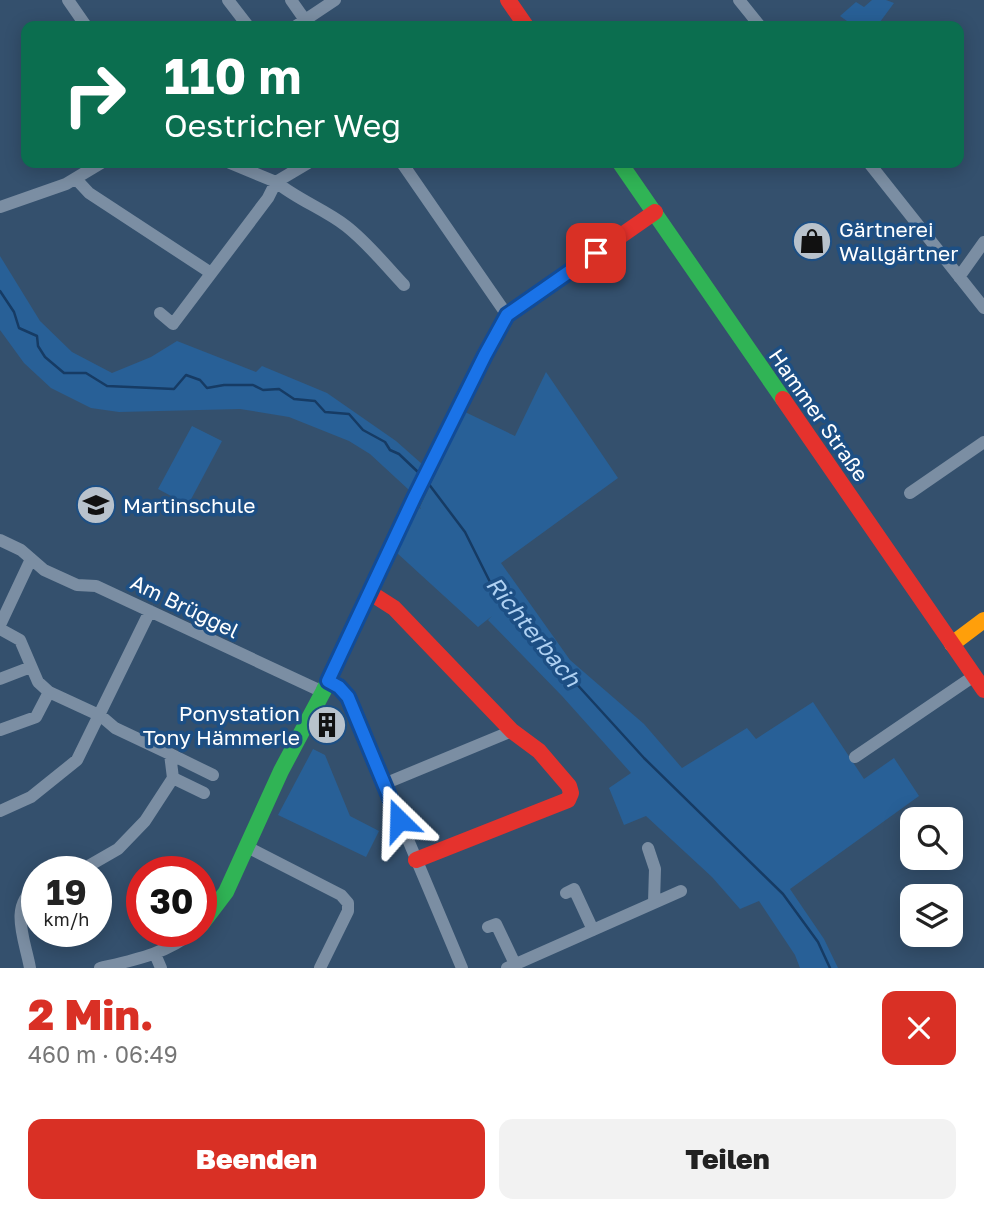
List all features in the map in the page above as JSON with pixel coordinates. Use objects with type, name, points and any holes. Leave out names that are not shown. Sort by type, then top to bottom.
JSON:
[{"type":"street","points":[[68,0],[83,21]]},
{"type":"street","points":[[229,0],[244,21]]},
{"type":"street","points":[[291,0],[299,21]]},
{"type":"street","points":[[303,21],[335,0]]},
{"type":"street","points":[[508,0],[523,21]]},
{"type":"street","points":[[739,0],[756,21]]},
{"type":"street","points":[[0,207],[76,179],[93,168]]},
{"type":"street","points":[[242,168],[276,183],[346,226],[404,285]]},
{"type":"street","points":[[160,313],[173,324],[268,198],[276,183],[300,168]]},
{"type":"street","points":[[405,168],[507,315]]},
{"type":"street","name":"Hammer Straße","points":[[623,168],[984,690]]},
{"type":"street","points":[[873,168],[984,309]]},
{"type":"street","points":[[76,179],[89,193],[211,273]]},
{"type":"street","points":[[217,903],[226,891],[281,771],[325,687],[423,480],[507,315],[654,212]]},
{"type":"street","points":[[959,277],[984,242]]},
{"type":"street","points":[[910,493],[984,442]]},
{"type":"street","name":"Am Brüggel","points":[[0,540],[21,550],[44,570],[76,585],[96,586],[325,687]]},
{"type":"street","points":[[31,559],[0,627],[20,640],[38,682],[49,692],[101,716],[115,728],[208,773],[199,791],[173,778]]},
{"type":"street","points":[[369,592],[394,608],[512,731],[539,751],[569,786],[571,793],[568,800],[416,860]]},
{"type":"street","points":[[0,811],[31,797],[78,760],[150,611]]},
{"type":"street","points":[[951,644],[984,620]]},
{"type":"street","points":[[0,679],[31,667]]},
{"type":"street","points":[[855,757],[974,676]]},
{"type":"street","points":[[325,687],[339,687],[348,697],[462,968]]},
{"type":"street","points":[[0,730],[36,717],[49,692]]},
{"type":"street","points":[[384,784],[512,731]]},
{"type":"street","points":[[106,856],[118,849],[145,821],[173,778],[170,754]]},
{"type":"street","points":[[247,847],[341,895],[348,903],[348,911],[320,968]]},
{"type":"street","points":[[648,848],[655,869],[654,902]]},
{"type":"street","points":[[574,889],[593,930]]},
{"type":"street","points":[[497,923],[511,966],[681,891]]},
{"type":"street","points":[[26,947],[30,968]]},
{"type":"street","points":[[100,968],[155,954],[169,947]]},
{"type":"street","points":[[155,954],[161,968]]},
{"type":"shaded area","points":[[872,0],[894,3],[881,21],[847,21],[840,16],[856,2],[864,7]]},
{"type":"shaded area","points":[[0,256],[40,321],[72,352],[112,373],[151,357],[177,341],[256,372],[262,366],[327,393],[396,441],[422,464],[409,490],[370,454],[349,441],[289,417],[240,409],[119,412],[91,408],[51,388],[24,363],[0,330]]},
{"type":"shaded area","points":[[546,372],[618,478],[501,563],[570,660],[644,724],[682,768],[747,728],[756,739],[813,702],[864,779],[894,758],[919,796],[900,807],[900,810],[790,889],[824,939],[838,968],[800,968],[795,955],[759,901],[740,909],[712,877],[646,816],[624,825],[609,788],[631,773],[562,696],[488,620],[492,616],[478,627],[397,553],[419,508],[421,509],[465,412],[515,436]]},
{"type":"shaded area","points":[[192,426],[222,441],[188,505],[158,489]]},
{"type":"shaded area","points":[[313,749],[325,755],[350,816],[379,831],[366,857],[278,815]]},
{"type":"waterway","name":"Richterbach","points":[[0,291],[14,312],[19,328],[37,336],[38,346],[45,357],[64,373],[86,373],[107,386],[174,389],[186,375],[200,380],[207,388],[253,385],[263,390],[279,389],[294,399],[315,401],[325,412],[349,414],[363,430],[385,442],[390,450],[399,454],[419,473]]},
{"type":"waterway","name":"Richterbach","points":[[428,483],[465,532],[493,588],[522,624],[644,758],[783,894],[818,942],[830,968]]},
{"type":"traffic: fast","points":[[623,168],[783,399]]},
{"type":"traffic: fast","points":[[217,904],[226,892],[281,771],[323,692],[424,478]]},
{"type":"traffic: slow","points":[[952,644],[984,620]]},
{"type":"traffic: jam","points":[[508,0],[523,21]]},
{"type":"traffic: jam","points":[[424,478],[507,315],[655,212]]},
{"type":"traffic: jam","points":[[783,399],[984,690]]},
{"type":"traffic: jam","points":[[369,592],[394,608],[512,731],[539,751],[569,786],[571,793],[568,800],[416,860]]},
{"type":"place","name":"Gärtnerei Wallgärtner","points":[[812,241]]},
{"type":"place","name":"Martinschule","points":[[96,505]]},
{"type":"place","name":"Ponystation Tony Hämmerle","points":[[327,725]]},
{"type":"route","points":[[399,820],[348,697],[339,687],[328,681],[414,498],[507,315],[596,253]]}]
